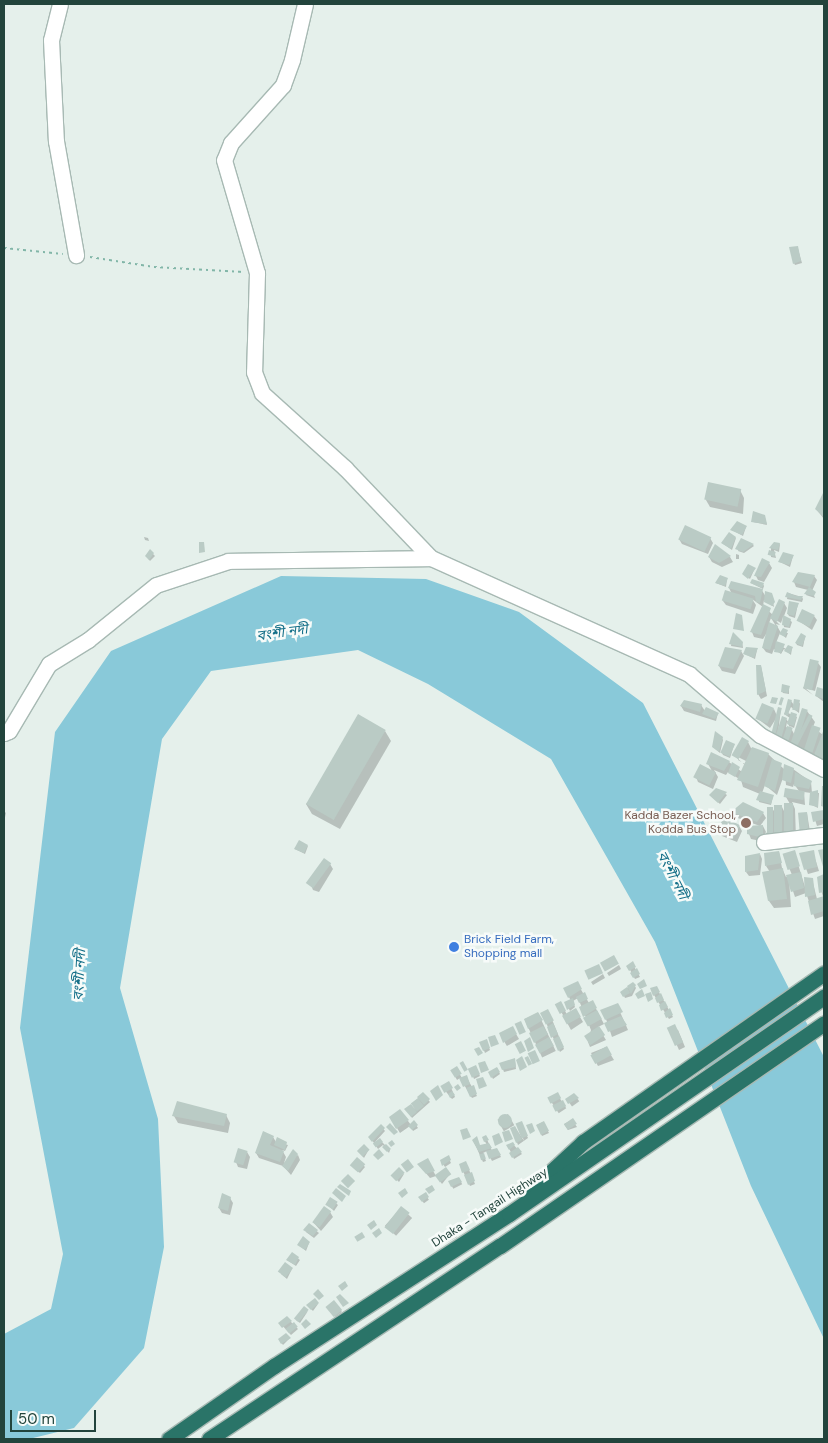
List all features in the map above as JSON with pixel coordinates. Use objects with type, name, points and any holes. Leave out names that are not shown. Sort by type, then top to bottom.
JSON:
[{"type":"highway","points":[[509,1214],[560,1161],[643,1098],[824,974]]},
{"type":"highway","name":"Dhaka - Tangail Highway","points":[[169,1439],[274,1366],[509,1214],[824,997]]},
{"type":"highway","points":[[209,1439],[662,1135],[824,1023]]},
{"type":"street","points":[[60,4],[51,40],[56,141],[76,255]]},
{"type":"street","points":[[305,4],[292,60],[283,85],[231,143],[224,160],[256,273],[254,372],[262,393],[345,468],[431,558],[689,674],[760,735],[824,769]]},
{"type":"street","points":[[4,733],[9,730],[49,664],[88,640],[156,586],[228,561],[431,558]]},
{"type":"street","points":[[764,842],[824,836]]},
{"type":"path","points":[[4,248],[76,255],[154,267],[256,273]]},
{"type":"water","name":"বংশী নদী","points":[[281,576],[426,579],[519,612],[643,703],[824,1057],[824,1339],[751,1186],[655,942],[551,759],[428,684],[358,650],[211,671],[162,739],[120,988],[158,1119],[164,1247],[144,1348],[74,1428],[29,1439],[4,1439],[4,1334],[51,1309],[63,1254],[20,1028],[55,732],[111,651]]},
{"type":"building","points":[[798,246],[801,261],[793,264],[789,247]]},
{"type":"building","points":[[708,482],[741,489],[738,507],[704,500]]},
{"type":"building","points":[[824,491],[824,517],[815,509]]},
{"type":"building","points":[[753,511],[765,515],[767,524],[751,522]]},
{"type":"building","points":[[737,521],[747,526],[742,535],[730,530]]},
{"type":"building","points":[[685,525],[711,537],[705,552],[678,540]]},
{"type":"building","points":[[729,532],[736,537],[731,549],[721,543]]},
{"type":"building","points":[[741,538],[754,544],[743,552],[735,549]]},
{"type":"building","points":[[199,542],[204,542],[205,552],[199,553]]},
{"type":"building","points":[[774,542],[780,543],[778,550],[769,548]]},
{"type":"building","points":[[715,544],[731,556],[719,563],[708,557]]},
{"type":"building","points":[[150,549],[154,553],[149,560],[145,556]]},
{"type":"building","points":[[769,550],[776,552],[774,557],[768,555]]},
{"type":"building","points":[[783,552],[794,555],[789,565],[778,562]]},
{"type":"building","points":[[762,558],[770,562],[761,577],[754,576]]},
{"type":"building","points":[[748,564],[756,568],[748,579],[742,574]]},
{"type":"building","points":[[798,572],[815,575],[810,587],[792,582]]},
{"type":"building","points":[[720,575],[728,578],[725,586],[715,583]]},
{"type":"building","points":[[752,579],[764,583],[762,588],[750,583]]},
{"type":"building","points":[[731,581],[763,589],[760,603],[756,602],[755,596],[728,588]]},
{"type":"building","points":[[809,587],[816,592],[814,596],[804,594]]},
{"type":"building","points":[[725,590],[754,599],[750,609],[722,601]]},
{"type":"building","points":[[765,591],[772,593],[775,602],[772,606],[764,602]]},
{"type":"building","points":[[787,592],[796,596],[803,596],[801,600],[785,597]]},
{"type":"building","points":[[779,599],[785,602],[777,622],[770,618]]},
{"type":"building","points":[[789,601],[799,603],[794,616],[787,614]]},
{"type":"building","points":[[763,604],[771,608],[761,635],[750,632]]},
{"type":"building","points":[[802,609],[815,615],[809,627],[797,621]]},
{"type":"building","points":[[736,613],[742,615],[744,631],[733,629]]},
{"type":"building","points":[[783,615],[791,619],[789,627],[782,625]]},
{"type":"building","points":[[769,622],[778,626],[770,650],[762,648]]},
{"type":"building","points":[[783,628],[788,630],[785,637],[779,634]]},
{"type":"building","points":[[733,632],[743,642],[742,647],[729,644]]},
{"type":"building","points":[[801,633],[806,636],[802,646],[795,643]]},
{"type":"building","points":[[776,641],[785,644],[781,653],[774,652]]},
{"type":"building","points":[[788,645],[793,647],[790,654],[784,651]]},
{"type":"building","points":[[725,647],[742,650],[733,669],[718,666]]},
{"type":"building","points":[[746,647],[758,648],[754,658],[743,654]]},
{"type":"building","points":[[810,659],[819,661],[812,690],[803,688]]},
{"type":"building","points":[[756,665],[761,665],[766,691],[757,695]]},
{"type":"building","points":[[782,684],[790,686],[788,693],[781,692]]},
{"type":"building","points":[[817,687],[824,689],[824,699],[815,696]]},
{"type":"building","points":[[772,697],[778,698],[776,704],[770,703]]},
{"type":"building","points":[[781,697],[784,698],[781,706],[779,705]]},
{"type":"building","points":[[788,699],[792,700],[788,715],[784,715]]},
{"type":"building","points":[[794,699],[800,700],[798,711],[792,710]]},
{"type":"building","points":[[684,700],[702,704],[700,712],[680,706]]},
{"type":"building","points":[[762,703],[774,708],[767,724],[755,719]]},
{"type":"building","points":[[706,707],[719,713],[715,719],[702,714]]},
{"type":"building","points":[[778,707],[782,708],[775,734],[771,733]]},
{"type":"building","points":[[802,708],[808,710],[796,746],[790,744]]},
{"type":"building","points":[[791,712],[797,714],[794,726],[787,724]]},
{"type":"building","points":[[358,714],[386,730],[334,820],[306,804]]},
{"type":"building","points":[[809,714],[813,716],[797,747],[793,745]]},
{"type":"building","points":[[782,716],[787,718],[781,739],[775,738]]},
{"type":"building","points":[[812,725],[821,728],[813,753],[804,750]]},
{"type":"building","points":[[787,726],[793,728],[788,742],[782,740]]},
{"type":"building","points":[[824,729],[824,759],[814,755]]},
{"type":"building","points":[[715,731],[723,737],[719,752],[712,747]]},
{"type":"building","points":[[742,737],[749,741],[738,759],[732,755]]},
{"type":"building","points":[[726,740],[735,744],[729,757],[720,753]]},
{"type":"building","points":[[752,747],[769,753],[758,787],[737,780]]},
{"type":"building","points":[[711,752],[730,761],[724,771],[706,764]]},
{"type":"building","points":[[772,759],[782,763],[775,791],[764,786]]},
{"type":"building","points":[[732,762],[740,767],[735,777],[728,773]]},
{"type":"building","points":[[700,764],[716,772],[709,786],[693,777]]},
{"type":"building","points":[[784,764],[794,768],[791,783],[782,780]]},
{"type":"building","points":[[795,772],[812,781],[809,789],[794,786]]},
{"type":"building","points":[[822,786],[824,786],[824,807],[821,806]]},
{"type":"building","points":[[716,788],[727,792],[718,803],[709,795]]},
{"type":"building","points":[[785,788],[805,791],[803,800],[784,797]]},
{"type":"building","points":[[818,790],[818,807],[809,805],[810,792]]},
{"type":"building","points":[[760,791],[774,795],[771,804],[756,800]]},
{"type":"building","points":[[743,802],[764,812],[757,822],[731,812]]},
{"type":"building","points":[[784,803],[793,803],[793,833],[784,833]]},
{"type":"building","points":[[774,805],[782,805],[782,835],[774,835]]},
{"type":"building","points":[[767,807],[773,807],[773,835],[767,835]]},
{"type":"building","points":[[824,810],[824,819],[813,822],[811,812]]},
{"type":"building","points":[[807,812],[809,833],[800,834],[798,813]]},
{"type":"building","points":[[724,817],[740,825],[733,839],[717,830]]},
{"type":"building","points":[[763,825],[763,838],[747,834],[747,826]]},
{"type":"building","points":[[299,840],[308,845],[304,853],[294,849]]},
{"type":"building","points":[[824,849],[824,870],[818,850]]},
{"type":"building","points":[[795,850],[800,866],[788,870],[783,854]]},
{"type":"building","points":[[814,850],[817,867],[804,870],[799,853]]},
{"type":"building","points":[[779,851],[782,863],[765,866],[764,853]]},
{"type":"building","points":[[760,853],[758,870],[745,872],[745,856]]},
{"type":"building","points":[[324,858],[331,863],[313,888],[306,883]]},
{"type":"building","points":[[783,868],[787,899],[768,901],[762,872]]},
{"type":"building","points":[[801,872],[804,888],[791,892],[786,875]]},
{"type":"building","points":[[824,874],[824,892],[819,893],[817,877]]},
{"type":"building","points":[[804,877],[813,878],[815,895],[805,897]]},
{"type":"building","points":[[824,896],[824,911],[811,915],[808,901]]},
{"type":"building","points":[[614,955],[619,964],[605,972],[600,963]]},
{"type":"building","points":[[633,961],[636,967],[629,971],[626,966]]},
{"type":"building","points":[[599,964],[603,973],[588,980],[584,971]]},
{"type":"building","points":[[637,968],[640,974],[633,978],[630,973]]},
{"type":"building","points":[[644,979],[647,986],[640,989],[637,984]]},
{"type":"building","points":[[578,981],[582,989],[568,998],[563,988]]},
{"type":"building","points":[[633,982],[636,985],[631,994],[627,986]]},
{"type":"building","points":[[657,986],[660,992],[653,996],[650,988]]},
{"type":"building","points":[[627,987],[630,993],[623,997],[620,992]]},
{"type":"building","points":[[642,989],[645,996],[638,999],[635,994]]},
{"type":"building","points":[[585,992],[588,999],[579,1003],[576,997]]},
{"type":"building","points":[[651,992],[653,999],[648,1002],[645,994]]},
{"type":"building","points":[[661,993],[664,1000],[657,1003],[655,998]]},
{"type":"building","points":[[573,998],[575,1005],[567,1010],[564,1002]]},
{"type":"building","points":[[593,1000],[597,1008],[583,1017],[579,1007]]},
{"type":"building","points":[[561,1001],[566,1011],[560,1014],[555,1004]]},
{"type":"building","points":[[665,1001],[668,1007],[661,1011],[659,1005]]},
{"type":"building","points":[[618,1003],[623,1012],[605,1020],[600,1010]]},
{"type":"building","points":[[576,1008],[581,1017],[567,1025],[562,1016]]},
{"type":"building","points":[[670,1008],[673,1015],[666,1018],[664,1013]]},
{"type":"building","points":[[548,1009],[554,1021],[546,1025],[540,1013]]},
{"type":"building","points":[[597,1010],[602,1019],[588,1027],[583,1018]]},
{"type":"building","points":[[538,1012],[543,1020],[528,1029],[524,1019]]},
{"type":"building","points":[[621,1016],[627,1025],[608,1032],[604,1023]]},
{"type":"building","points":[[521,1021],[526,1032],[519,1035],[515,1024]]},
{"type":"building","points":[[553,1023],[558,1034],[551,1038],[547,1027]]},
{"type":"building","points":[[675,1024],[683,1042],[675,1046],[667,1028]]},
{"type":"building","points":[[513,1026],[517,1034],[503,1043],[499,1033]]},
{"type":"building","points":[[543,1026],[548,1034],[534,1043],[529,1033]]},
{"type":"building","points":[[599,1026],[605,1035],[590,1045],[584,1036]]},
{"type":"building","points":[[495,1035],[499,1044],[491,1047],[488,1037]]},
{"type":"building","points":[[559,1036],[564,1047],[558,1051],[553,1039]]},
{"type":"building","points":[[530,1037],[534,1048],[528,1052],[524,1041]]},
{"type":"building","points":[[549,1037],[554,1046],[540,1054],[535,1045]]},
{"type":"building","points":[[487,1039],[490,1048],[483,1051],[479,1042]]},
{"type":"building","points":[[521,1041],[526,1051],[520,1054],[515,1044]]},
{"type":"building","points":[[607,1046],[612,1055],[595,1064],[590,1055]]},
{"type":"building","points":[[479,1047],[483,1053],[478,1056],[474,1049]]},
{"type":"building","points":[[535,1050],[540,1061],[533,1064],[528,1053]]},
{"type":"building","points":[[522,1056],[527,1067],[520,1071],[516,1060]]},
{"type":"building","points":[[528,1056],[532,1064],[529,1066],[524,1058]]},
{"type":"building","points":[[515,1058],[516,1067],[502,1070],[499,1063]]},
{"type":"building","points":[[463,1061],[468,1070],[464,1072],[460,1063]]},
{"type":"building","points":[[485,1061],[489,1070],[481,1073],[478,1063]]},
{"type":"building","points":[[476,1065],[480,1074],[472,1078],[468,1069]]},
{"type":"building","points":[[457,1066],[462,1074],[455,1078],[450,1070]]},
{"type":"building","points":[[497,1067],[500,1072],[491,1078],[488,1072]]},
{"type":"building","points":[[467,1075],[470,1084],[463,1087],[459,1078]]},
{"type":"building","points":[[483,1077],[487,1086],[479,1089],[476,1079]]},
{"type":"building","points":[[449,1081],[453,1088],[444,1093],[440,1086]]},
{"type":"building","points":[[458,1084],[461,1088],[457,1091],[454,1087]]},
{"type":"building","points":[[438,1085],[443,1095],[436,1101],[430,1091]]},
{"type":"building","points":[[474,1085],[477,1094],[470,1097],[466,1088]]},
{"type":"building","points":[[452,1091],[455,1095],[450,1098],[448,1094]]},
{"type":"building","points":[[423,1092],[430,1099],[424,1105],[417,1097]]},
{"type":"building","points":[[558,1092],[561,1098],[550,1104],[547,1097]]},
{"type":"building","points":[[574,1093],[579,1098],[568,1104],[565,1099]]},
{"type":"building","points":[[418,1098],[424,1106],[417,1111],[411,1103]]},
{"type":"building","points":[[563,1100],[566,1106],[555,1112],[552,1105]]},
{"type":"building","points":[[177,1101],[227,1114],[224,1126],[172,1116]]},
{"type":"building","points":[[411,1104],[417,1112],[411,1117],[404,1109]]},
{"type":"building","points":[[400,1109],[409,1120],[396,1129],[389,1117]]},
{"type":"building","points":[[502,1114],[508,1114],[512,1121],[508,1128],[502,1128],[498,1124],[498,1118]]},
{"type":"building","points":[[573,1118],[577,1124],[568,1130],[564,1124]]},
{"type":"building","points":[[414,1120],[418,1125],[412,1130],[408,1126]]},
{"type":"building","points":[[522,1121],[528,1136],[522,1138],[516,1124]]},
{"type":"building","points":[[544,1121],[549,1131],[541,1135],[536,1125]]},
{"type":"building","points":[[390,1123],[398,1132],[394,1135],[386,1127]]},
{"type":"building","points":[[532,1123],[535,1131],[530,1134],[526,1125]]},
{"type":"building","points":[[381,1124],[385,1128],[372,1142],[368,1137]]},
{"type":"building","points":[[515,1126],[522,1140],[516,1143],[510,1128]]},
{"type":"building","points":[[467,1128],[471,1137],[463,1140],[460,1130]]},
{"type":"building","points":[[509,1130],[513,1139],[505,1142],[502,1132]]},
{"type":"building","points":[[263,1131],[274,1136],[270,1145],[284,1151],[280,1162],[255,1153]]},
{"type":"building","points":[[499,1133],[503,1142],[495,1146],[492,1136]]},
{"type":"building","points":[[486,1135],[489,1140],[484,1142],[482,1137]]},
{"type":"building","points":[[477,1136],[480,1145],[489,1143],[492,1148],[479,1152],[472,1140]]},
{"type":"building","points":[[277,1137],[287,1142],[285,1150],[274,1145]]},
{"type":"building","points":[[380,1138],[383,1142],[376,1147],[373,1143]]},
{"type":"building","points":[[392,1140],[395,1144],[391,1147],[388,1143]]},
{"type":"building","points":[[513,1142],[515,1145],[509,1150],[506,1145]]},
{"type":"building","points":[[364,1144],[370,1150],[363,1157],[357,1151]]},
{"type":"building","points":[[386,1144],[391,1149],[387,1152],[382,1147]]},
{"type":"building","points":[[518,1147],[522,1152],[512,1158],[509,1153]]},
{"type":"building","points":[[238,1148],[248,1151],[243,1165],[234,1162]]},
{"type":"building","points":[[497,1148],[501,1155],[489,1159],[486,1151]]},
{"type":"building","points":[[293,1149],[298,1154],[288,1171],[282,1166]]},
{"type":"building","points":[[379,1149],[384,1155],[378,1160],[373,1155]]},
{"type":"building","points":[[484,1153],[486,1159],[481,1160],[479,1155]]},
{"type":"building","points":[[449,1155],[451,1160],[442,1166],[440,1160]]},
{"type":"building","points":[[357,1157],[365,1164],[358,1173],[350,1165]]},
{"type":"building","points":[[428,1158],[435,1171],[426,1174],[417,1164]]},
{"type":"building","points":[[408,1159],[414,1167],[407,1172],[401,1164]]},
{"type":"building","points":[[466,1161],[470,1170],[462,1173],[459,1164]]},
{"type":"building","points":[[399,1167],[405,1173],[396,1181],[391,1175]]},
{"type":"building","points":[[446,1167],[451,1174],[440,1183],[435,1175]]},
{"type":"building","points":[[472,1172],[475,1181],[468,1185],[464,1175]]},
{"type":"building","points":[[348,1174],[355,1181],[348,1188],[341,1181]]},
{"type":"building","points":[[459,1177],[462,1182],[451,1187],[448,1181]]},
{"type":"building","points":[[340,1184],[351,1191],[349,1196],[337,1187]]},
{"type":"building","points":[[432,1185],[435,1190],[429,1194],[425,1189]]},
{"type":"building","points":[[336,1188],[346,1196],[342,1202],[332,1193]]},
{"type":"building","points":[[405,1188],[408,1193],[402,1198],[398,1193]]},
{"type":"building","points":[[426,1192],[429,1197],[422,1202],[418,1197]]},
{"type":"building","points":[[222,1193],[231,1197],[228,1211],[218,1208]]},
{"type":"building","points":[[330,1197],[338,1202],[333,1209],[325,1205]]},
{"type":"building","points":[[324,1206],[331,1211],[320,1227],[312,1222]]},
{"type":"building","points":[[401,1206],[410,1213],[393,1234],[384,1227]]},
{"type":"building","points":[[374,1220],[377,1225],[371,1230],[367,1225]]},
{"type":"building","points":[[309,1223],[318,1230],[313,1236],[303,1230]]},
{"type":"building","points":[[379,1228],[382,1233],[376,1238],[372,1233]]},
{"type":"building","points":[[454,1229],[457,1235],[442,1243],[440,1237]]},
{"type":"building","points":[[362,1232],[365,1237],[357,1242],[354,1237]]},
{"type":"building","points":[[303,1236],[310,1242],[305,1250],[297,1245]]},
{"type":"building","points":[[292,1252],[299,1257],[295,1265],[286,1260]]},
{"type":"building","points":[[285,1262],[293,1268],[286,1278],[278,1272]]},
{"type":"building","points":[[345,1281],[348,1286],[342,1291],[338,1286]]},
{"type":"building","points":[[318,1289],[324,1296],[319,1300],[313,1294]]},
{"type":"building","points":[[340,1294],[349,1303],[343,1307],[336,1297]]},
{"type":"building","points":[[315,1298],[319,1303],[311,1310],[306,1305]]},
{"type":"building","points":[[334,1300],[342,1310],[334,1317],[325,1307]]},
{"type":"building","points":[[304,1306],[309,1310],[299,1322],[294,1318]]},
{"type":"building","points":[[287,1316],[292,1321],[282,1328],[278,1323]]},
{"type":"building","points":[[306,1319],[311,1324],[305,1329],[301,1324]]},
{"type":"building","points":[[294,1322],[298,1327],[289,1334],[285,1329]]},
{"type":"building","points":[[286,1333],[291,1338],[281,1344],[278,1339]]},
{"type":"place","name":"Kadda Bazer School, Kodda Bus Stop","points":[[746,823]]},
{"type":"place","name":"Brick Field Farm, Shopping mall","points":[[454,947]]}]
